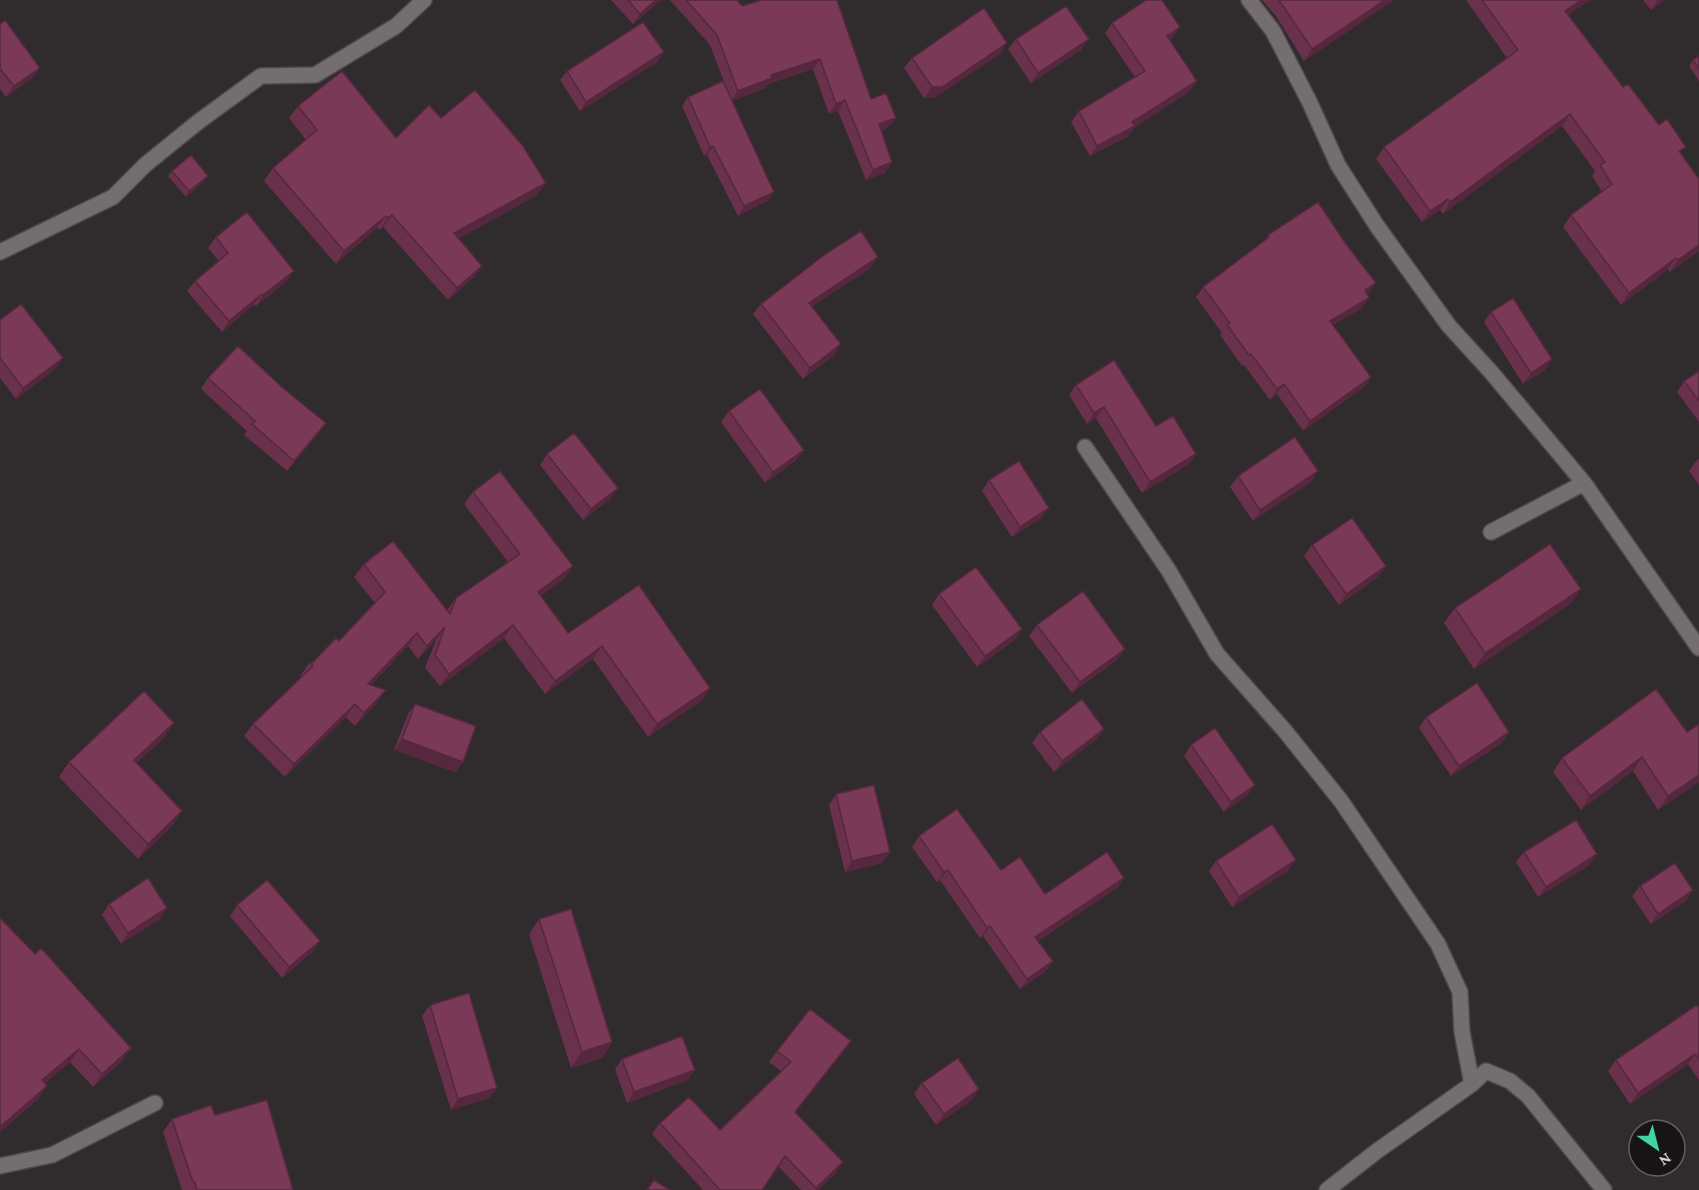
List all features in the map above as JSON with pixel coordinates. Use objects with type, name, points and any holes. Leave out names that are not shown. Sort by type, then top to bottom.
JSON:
[{"type":"street","points":[[0,252],[114,197],[145,165],[198,122],[261,76],[315,75],[396,26],[424,0]]},
{"type":"street","points":[[1249,0],[1273,31],[1310,103],[1338,165],[1377,226],[1449,326],[1491,372],[1584,483],[1699,648]]},
{"type":"street","points":[[1085,447],[1169,571],[1217,654],[1285,731],[1341,801],[1438,944],[1460,992],[1462,1032],[1472,1084]]},
{"type":"street","points":[[1491,532],[1584,483]]},
{"type":"street","points":[[1327,1190],[1377,1151],[1472,1084],[1486,1071],[1510,1081],[1528,1096],[1604,1190]]},
{"type":"street","points":[[0,1166],[52,1155],[154,1102]]},
{"type":"building","points":[[628,0],[656,0],[640,14]]},
{"type":"building","points":[[686,0],[737,0],[742,6],[762,0],[837,0],[871,99],[886,93],[896,118],[879,124],[892,162],[873,170],[845,100],[836,104],[820,59],[771,75],[772,78],[738,91],[717,35]]},
{"type":"building","points":[[1146,0],[1162,0],[1180,27],[1167,36],[1197,81],[1132,122],[1135,126],[1097,146],[1079,111],[1145,71],[1112,23]]},
{"type":"building","points":[[1279,0],[1385,0],[1312,49]]},
{"type":"building","points":[[1482,0],[1582,0],[1565,11],[1623,87],[1628,84],[1659,125],[1667,119],[1686,147],[1679,151],[1699,179],[1699,245],[1678,260],[1676,258],[1629,293],[1571,215],[1612,184],[1600,165],[1605,162],[1570,114],[1450,202],[1448,199],[1430,211],[1384,147],[1518,50]]},
{"type":"building","points":[[1066,6],[1089,39],[1038,73],[1016,39]]},
{"type":"building","points":[[984,8],[1007,43],[942,87],[932,87],[912,58]]},
{"type":"building","points":[[5,20],[40,68],[14,86],[0,70],[0,24]]},
{"type":"building","points":[[643,22],[664,52],[586,102],[567,71]]},
{"type":"building","points":[[1699,56],[1699,69],[1693,60]]},
{"type":"building","points":[[342,71],[396,138],[429,105],[441,118],[475,90],[523,146],[546,183],[454,233],[482,266],[457,288],[392,215],[388,218],[386,216],[344,251],[273,168],[317,130],[298,106]]},
{"type":"building","points":[[723,81],[774,192],[744,206],[713,146],[710,147],[688,97]]},
{"type":"building","points":[[191,155],[208,176],[189,191],[172,171]]},
{"type":"building","points":[[1318,202],[1376,283],[1365,290],[1369,298],[1330,321],[1371,377],[1310,421],[1284,384],[1277,389],[1251,354],[1249,355],[1227,325],[1230,323],[1203,287],[1269,237],[1268,235]]},
{"type":"building","points":[[247,212],[294,271],[229,321],[195,281],[228,253],[216,237]]},
{"type":"building","points":[[861,231],[878,257],[809,303],[841,344],[810,368],[761,304],[824,255]]},
{"type":"building","points":[[1513,298],[1552,359],[1531,373],[1491,312]]},
{"type":"building","points":[[21,304],[63,358],[23,388],[0,358],[0,320]]},
{"type":"building","points":[[238,346],[283,388],[326,423],[294,461],[252,424],[255,421],[208,378]]},
{"type":"building","points":[[1114,360],[1156,426],[1173,416],[1196,454],[1150,482],[1104,407],[1094,413],[1076,385]]},
{"type":"building","points":[[1699,371],[1699,401],[1684,381]]},
{"type":"building","points":[[760,389],[804,450],[773,472],[729,411]]},
{"type":"building","points":[[574,433],[618,488],[591,509],[547,454]]},
{"type":"building","points":[[1295,437],[1318,471],[1260,510],[1238,476]]},
{"type":"building","points":[[1019,461],[1049,508],[1020,527],[989,480]]},
{"type":"building","points":[[500,471],[573,566],[538,592],[568,633],[639,585],[710,688],[657,724],[602,646],[555,681],[513,625],[449,674],[435,655],[445,627],[427,646],[417,633],[368,684],[386,690],[364,713],[355,704],[294,764],[253,724],[313,666],[310,662],[312,663],[336,638],[339,641],[385,592],[364,564],[393,541],[450,614],[456,598],[520,554],[473,492]]},
{"type":"building","points":[[1352,518],[1386,566],[1346,594],[1312,545]]},
{"type":"building","points":[[1550,544],[1581,589],[1485,653],[1455,608]]},
{"type":"building","points":[[976,567],[1022,629],[985,656],[939,594]]},
{"type":"building","points":[[1083,591],[1125,649],[1080,682],[1037,625]]},
{"type":"building","points":[[1477,683],[1509,732],[1459,766],[1426,717]]},
{"type":"building","points":[[1656,689],[1687,732],[1699,724],[1699,775],[1668,796],[1642,757],[1590,796],[1562,758]]},
{"type":"building","points":[[144,691],[174,723],[134,760],[182,811],[148,844],[69,762]]},
{"type":"building","points":[[1082,699],[1104,729],[1062,761],[1040,732]]},
{"type":"building","points":[[415,704],[476,726],[463,762],[402,739]]},
{"type":"building","points":[[1215,728],[1255,785],[1231,802],[1191,745]]},
{"type":"building","points":[[874,785],[890,852],[852,861],[836,794]]},
{"type":"building","points":[[957,809],[1001,870],[1020,857],[1045,894],[1107,852],[1124,878],[1035,937],[1053,961],[1027,979],[990,926],[987,928],[948,870],[944,872],[919,836]]},
{"type":"building","points":[[1576,820],[1597,854],[1546,887],[1524,852]]},
{"type":"building","points":[[1272,824],[1296,860],[1239,897],[1216,861]]},
{"type":"building","points":[[1675,863],[1693,890],[1658,914],[1640,886]]},
{"type":"building","points":[[148,878],[167,908],[128,933],[109,904]]},
{"type":"building","points":[[267,880],[320,941],[289,967],[237,905]]},
{"type":"building","points":[[571,909],[612,1042],[582,1052],[539,919]]},
{"type":"building","points":[[0,918],[35,954],[41,948],[131,1048],[102,1074],[79,1049],[42,1080],[47,1086],[0,1127]]},
{"type":"building","points":[[469,993],[497,1088],[458,1099],[430,1005]]},
{"type":"building","points":[[1697,1005],[1699,1008],[1699,1059],[1695,1054],[1638,1093],[1616,1060]]},
{"type":"building","points":[[810,1009],[851,1041],[795,1112],[843,1162],[816,1188],[785,1156],[762,1190],[720,1190],[660,1123],[689,1097],[720,1130],[791,1062],[777,1051]]},
{"type":"building","points":[[682,1036],[695,1070],[634,1092],[622,1059]]},
{"type":"building","points":[[958,1058],[979,1089],[944,1114],[922,1083]]},
{"type":"building","points":[[267,1100],[293,1190],[197,1190],[172,1119],[211,1105],[215,1115]]},
{"type":"building","points":[[654,1180],[670,1190],[647,1190]]}]
